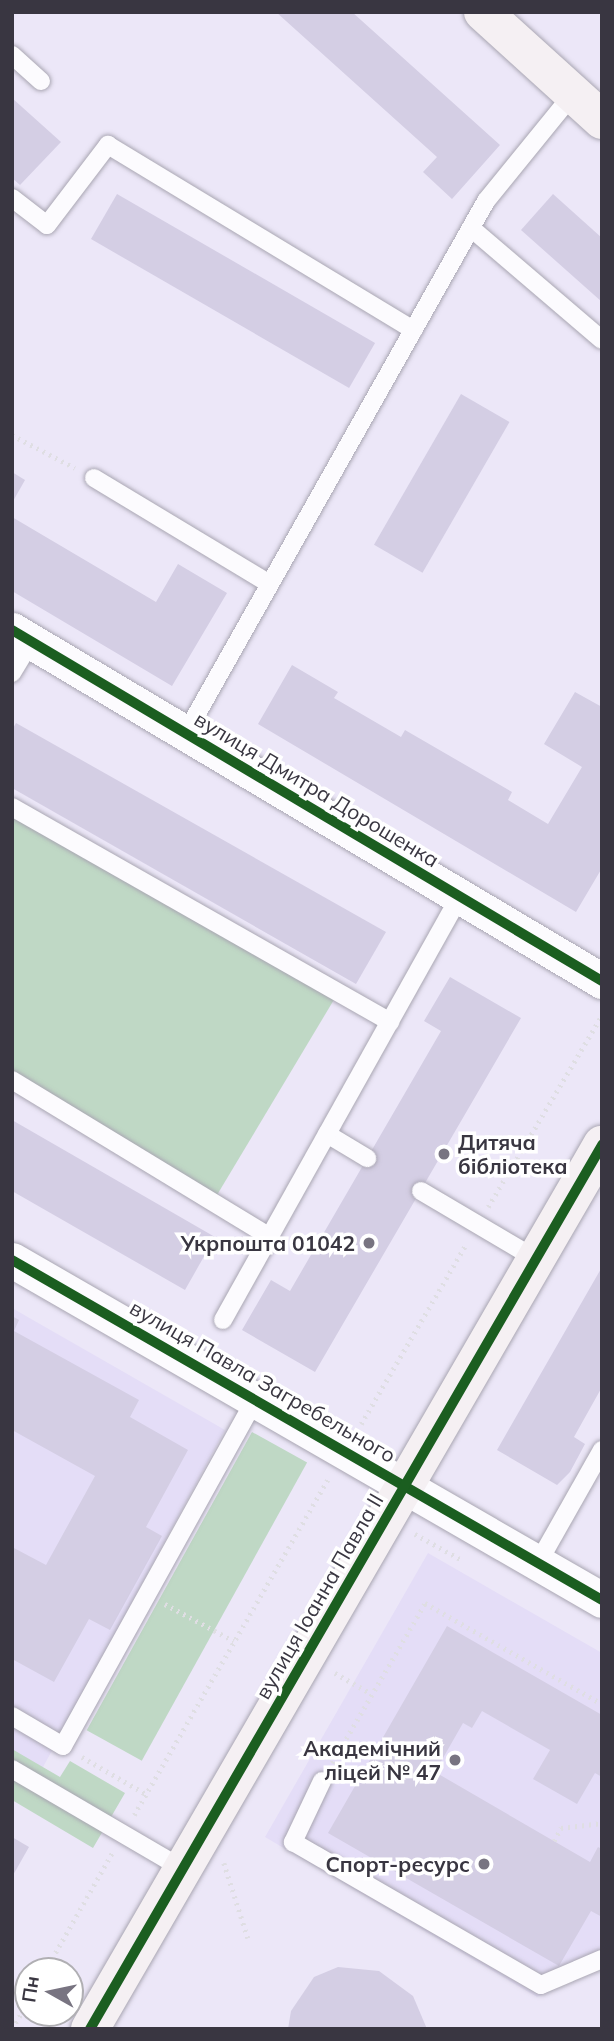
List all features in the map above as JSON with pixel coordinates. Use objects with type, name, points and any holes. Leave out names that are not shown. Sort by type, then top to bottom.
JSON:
[{"type":"street","points":[[483,12],[602,120]]},
{"type":"street","name":"вулиця Дмитра Дорошенка","points":[[22,635],[602,981]]},
{"type":"street","name":"вулиця Іоанна Павла II","points":[[90,2029],[602,1145]]},
{"type":"street","name":"вулиця Павла Загребельного","points":[[12,1260],[256,1398],[602,1600]]},
{"type":"lane","points":[[12,55],[41,81]]},
{"type":"lane","points":[[186,733],[486,201],[573,94]]},
{"type":"lane","points":[[12,198],[47,225],[108,145],[413,330]]},
{"type":"lane","points":[[471,228],[602,340]]},
{"type":"lane","points":[[94,478],[270,583]]},
{"type":"lane","points":[[12,673],[22,635]]},
{"type":"lane","points":[[12,807],[390,1022]]},
{"type":"lane","points":[[223,1320],[460,896]]},
{"type":"lane","points":[[12,1080],[270,1237]]},
{"type":"lane","points":[[327,1134],[367,1158]]},
{"type":"lane","points":[[421,1191],[536,1259]]},
{"type":"lane","points":[[12,1716],[63,1746],[256,1398]]},
{"type":"lane","points":[[538,1563],[602,1450]]},
{"type":"lane","points":[[12,1769],[183,1869]]},
{"type":"lane","points":[[322,1781],[293,1842],[541,1985],[602,1959]]},
{"type":"path","points":[[12,435],[94,478]]},
{"type":"path","points":[[63,1746],[146,1794],[345,1452]]},
{"type":"path","points":[[149,1595],[233,1641]]},
{"type":"path","points":[[322,1781],[370,1693],[425,1604],[602,1704]]},
{"type":"path","points":[[330,1670],[370,1693]]},
{"type":"path","points":[[554,1841],[561,1828],[602,1823]]},
{"type":"path","points":[[53,1957],[123,1834]]},
{"type":"path","points":[[223,1859],[248,1938]]},
{"type":"shaded area","points":[[12,1308],[225,1430],[42,1769],[12,1752]]},
{"type":"shaded area","name":"Академічний ліцей № 47","points":[[428,1553],[602,1653],[602,1967],[537,1997],[265,1837]]},
{"type":"green space","points":[[12,807],[338,993],[214,1200],[12,1080]]},
{"type":"green space","points":[[252,1432],[307,1463],[142,1761],[87,1730]]},
{"type":"green space","points":[[12,1749],[60,1777],[70,1761],[125,1793],[93,1848],[12,1800]]},
{"type":"building","points":[[276,12],[352,12],[500,145],[452,199],[423,172],[437,157]]},
{"type":"building","points":[[12,98],[61,142],[20,185],[12,178]]},
{"type":"building","points":[[117,194],[375,343],[349,388],[91,239]]},
{"type":"building","points":[[553,194],[602,238],[602,302],[521,230]]},
{"type":"building","points":[[461,394],[509,422],[422,573],[374,545]]},
{"type":"building","points":[[12,472],[25,480],[12,503]]},
{"type":"building","points":[[12,517],[156,602],[178,564],[227,593],[172,686],[12,591]]},
{"type":"building","points":[[292,665],[338,692],[334,698],[401,737],[405,730],[512,792],[508,800],[548,824],[582,767],[544,744],[575,692],[602,707],[602,868],[576,912],[258,724]]},
{"type":"building","points":[[16,723],[386,932],[356,984],[12,788],[12,730]]},
{"type":"building","points":[[450,977],[521,1018],[315,1372],[242,1330],[271,1280],[290,1291],[441,1031],[424,1021]]},
{"type":"building","points":[[12,1120],[215,1237],[185,1290],[12,1191]]},
{"type":"building","points":[[602,1267],[602,1387],[574,1437],[585,1444],[570,1472],[557,1485],[497,1450]]},
{"type":"building","points":[[12,1316],[19,1320],[14,1331],[139,1400],[130,1417],[188,1450],[146,1527],[162,1536],[110,1630],[89,1619],[54,1682],[12,1659],[12,1547],[46,1565],[95,1476],[12,1430]]},
{"type":"building","points":[[447,1626],[602,1715],[602,1777],[595,1773],[577,1804],[533,1779],[550,1750],[482,1711],[472,1728],[463,1723],[435,1772],[590,1862],[598,1847],[602,1849],[602,1917],[591,1911],[559,1966],[328,1833]]},
{"type":"building","points":[[12,1837],[29,1847],[12,1877]]},
{"type":"building","points":[[338,1967],[379,1971],[413,1996],[427,2029],[288,2029],[291,2011],[314,1977]]},
{"type":"cycle path","points":[[12,630],[602,981]]},
{"type":"cycle path","points":[[90,2029],[602,1145]]},
{"type":"cycle path","points":[[12,1260],[602,1600]]},
{"type":"place","name":"Дитяча бібліотека","points":[[444,1154]]},
{"type":"place","name":"Укрпошта 01042","points":[[369,1243]]},
{"type":"place","name":"Академічний ліцей № 47","points":[[455,1760]]},
{"type":"place","name":"Спорт-ресурс","points":[[484,1864]]}]
